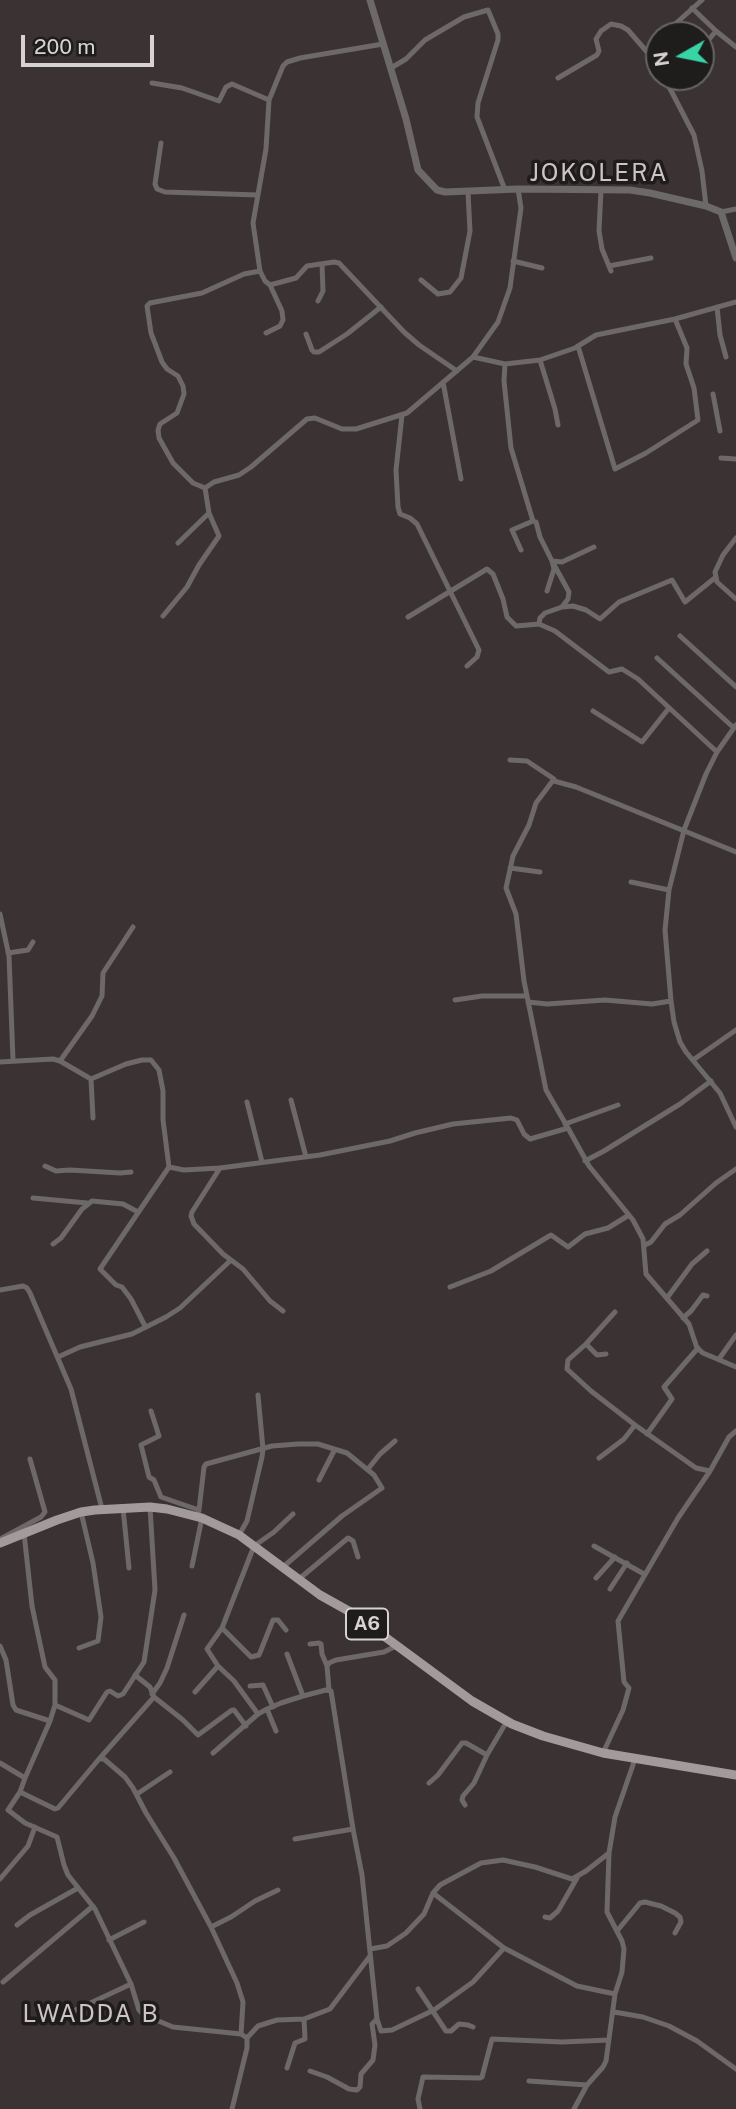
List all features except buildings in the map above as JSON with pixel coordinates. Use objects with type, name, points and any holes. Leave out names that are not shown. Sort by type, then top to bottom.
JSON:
[{"type":"main road","name":"A6","points":[[0,1541],[81,1511],[150,1507],[199,1515],[239,1535],[320,1595],[354,1614],[472,1701],[507,1721],[543,1736],[603,1753],[736,1775]]},
{"type":"street","points":[[370,0],[418,170],[437,190],[601,190],[650,193],[721,212],[736,209]]},
{"type":"street","points":[[678,21],[702,0]]},
{"type":"street","points":[[692,8],[736,47]]},
{"type":"street","points":[[391,68],[406,59],[425,40],[464,17],[488,10],[498,40],[478,103],[477,117],[505,190]]},
{"type":"street","points":[[558,78],[597,55],[599,51],[596,39],[601,31],[611,24],[628,30],[645,50]]},
{"type":"street","points":[[266,333],[280,326],[283,320],[282,311],[270,285],[260,271],[253,223],[266,149],[269,100],[287,62],[383,44]]},
{"type":"street","points":[[152,83],[182,88],[219,101],[226,87],[232,84],[269,100]]},
{"type":"street","points":[[671,91],[694,135],[706,206]]},
{"type":"street","points":[[161,144],[155,184],[157,189],[165,192],[258,195]]},
{"type":"street","points":[[205,488],[214,482],[230,479],[251,467],[307,419],[315,418],[336,428],[349,429],[402,415],[415,407],[473,356],[498,322],[510,288],[521,208],[518,189]]},
{"type":"street","points":[[601,190],[599,231],[602,249],[610,269],[651,258]]},
{"type":"street","points":[[421,280],[438,294],[450,292],[461,278],[470,231],[468,192]]},
{"type":"street","points":[[721,212],[736,258]]},
{"type":"street","points":[[513,261],[542,268]]},
{"type":"street","points":[[270,285],[296,278],[307,266],[340,263],[419,345],[457,371]]},
{"type":"street","points":[[317,301],[324,289],[322,264]]},
{"type":"street","points":[[205,488],[192,483],[173,463],[158,433],[160,424],[177,413],[184,394],[178,376],[162,362],[151,333],[147,306],[150,303],[202,293],[244,274],[260,271]]},
{"type":"street","points":[[473,356],[505,364],[540,360],[578,346],[596,335],[675,319],[736,302]]},
{"type":"street","points":[[306,334],[312,350],[319,352],[381,307]]},
{"type":"street","points":[[718,307],[720,335],[726,357]]},
{"type":"street","points":[[578,346],[615,469],[698,420],[694,388],[685,364],[687,348],[675,319]]},
{"type":"street","points":[[540,360],[558,425]]},
{"type":"street","points":[[505,364],[504,381],[511,448],[533,521],[536,522],[540,537],[569,592],[562,607]]},
{"type":"street","points":[[443,382],[461,479]]},
{"type":"street","points":[[713,394],[720,430]]},
{"type":"street","points":[[598,402],[603,415],[606,446]]},
{"type":"street","points":[[402,415],[396,470],[398,507],[400,514],[416,524],[479,650],[477,657],[467,666]]},
{"type":"street","points":[[721,458],[736,459]]},
{"type":"street","points":[[163,616],[187,587],[219,536],[209,513],[205,488]]},
{"type":"street","points":[[178,543],[209,513]]},
{"type":"street","points":[[522,550],[512,530],[533,521]]},
{"type":"street","points":[[736,538],[715,572],[717,582],[736,599]]},
{"type":"street","points":[[552,561],[562,562],[594,547]]},
{"type":"street","points":[[547,591],[554,569],[552,561]]},
{"type":"street","points":[[408,617],[487,569],[493,574],[510,622],[520,627],[539,624],[555,631],[609,672],[622,668],[638,679],[717,752]]},
{"type":"street","points":[[539,624],[545,613],[573,606],[600,619],[619,602],[672,580],[685,602],[716,577]]},
{"type":"street","points":[[680,636],[736,687]]},
{"type":"street","points":[[657,658],[735,726],[717,752],[684,830],[669,890],[666,945],[674,1022],[680,1042],[720,1093],[736,1127]]},
{"type":"street","points":[[593,710],[642,742],[669,708]]},
{"type":"street","points":[[510,760],[527,761],[553,777],[554,781],[576,787],[736,852]]},
{"type":"street","points":[[554,781],[536,803],[506,882],[506,892],[516,914],[528,999],[546,1090],[585,1161],[629,1215],[643,1239],[646,1274],[689,1324],[698,1348],[736,1367]]},
{"type":"street","points":[[510,868],[540,872]]},
{"type":"street","points":[[631,882],[669,890]]},
{"type":"street","points":[[0,914],[8,953],[13,1060]]},
{"type":"street","points":[[60,1061],[92,1016],[102,996],[103,973],[133,927]]},
{"type":"street","points":[[8,953],[28,950],[33,943]]},
{"type":"street","points":[[455,1000],[482,996],[528,999],[547,1004],[605,1000],[652,1004],[671,1001]]},
{"type":"street","points":[[693,1060],[736,1030]]},
{"type":"street","points":[[0,1062],[53,1059],[91,1079],[116,1068],[148,1059],[155,1063],[159,1070],[169,1167],[100,1269],[127,1293],[145,1326]]},
{"type":"street","points":[[91,1079],[93,1118]]},
{"type":"street","points":[[585,1161],[680,1104],[711,1081]]},
{"type":"street","points":[[291,1100],[306,1157]]},
{"type":"street","points":[[247,1102],[262,1162]]},
{"type":"street","points":[[169,1167],[184,1170],[220,1168],[306,1157],[390,1141],[453,1124],[511,1118],[517,1120],[524,1134],[530,1139],[618,1105]]},
{"type":"street","points":[[45,1166],[56,1171],[120,1174],[131,1172]]},
{"type":"street","points":[[220,1168],[191,1216],[194,1224],[284,1311]]},
{"type":"street","points":[[645,1245],[651,1242],[665,1224],[736,1169]]},
{"type":"street","points":[[33,1198],[123,1204],[138,1212]]},
{"type":"street","points":[[53,1244],[61,1238],[88,1203]]},
{"type":"street","points":[[450,1287],[491,1271],[551,1235],[568,1247],[585,1234],[608,1228],[629,1215]]},
{"type":"street","points":[[667,1298],[692,1264],[707,1251]]},
{"type":"street","points":[[58,1357],[131,1334],[166,1317],[180,1308],[232,1260]]},
{"type":"street","points":[[0,1290],[23,1286],[27,1288],[58,1357],[74,1402],[102,1509]]},
{"type":"street","points":[[684,1318],[703,1295],[707,1296]]},
{"type":"street","points":[[615,1312],[568,1360],[567,1369],[647,1434],[696,1468],[710,1471]]},
{"type":"street","points":[[719,1359],[736,1335]]},
{"type":"street","points":[[586,1344],[597,1354],[606,1354]]},
{"type":"street","points":[[647,1434],[672,1399],[664,1387],[698,1348]]},
{"type":"street","points":[[239,1535],[247,1521],[263,1449],[258,1395]]},
{"type":"street","points":[[151,1411],[159,1436],[141,1445],[149,1477],[154,1480],[161,1497],[199,1515]]},
{"type":"street","points":[[599,1458],[624,1439],[635,1425]]},
{"type":"street","points":[[603,1753],[623,1710],[629,1688],[624,1682],[618,1621],[729,1437],[736,1431]]},
{"type":"street","points":[[368,1469],[395,1441]]},
{"type":"street","points":[[192,1566],[205,1465],[272,1446],[318,1444],[347,1453],[368,1469],[382,1485],[381,1489],[342,1516],[283,1567]]},
{"type":"street","points":[[320,1480],[335,1449]]},
{"type":"street","points":[[0,1541],[41,1517],[44,1511],[30,1459]]},
{"type":"street","points":[[55,1705],[89,1720],[107,1692],[122,1696],[144,1662],[155,1590],[150,1507]]},
{"type":"street","points":[[123,1508],[129,1568]]},
{"type":"street","points":[[79,1647],[98,1641],[101,1617],[93,1563],[81,1511]]},
{"type":"street","points":[[258,1714],[207,1649],[222,1628],[254,1546],[293,1514]]},
{"type":"street","points":[[24,1533],[32,1606],[45,1667],[55,1680],[55,1705],[20,1792],[8,1811],[57,1837],[64,1865],[93,1906],[131,1984],[139,2010],[144,2015],[184,2029],[244,2036],[258,2026],[276,2020],[304,2019],[330,2009],[370,1953],[387,1946],[406,1933],[424,1914],[433,1893],[448,1880],[491,1860],[524,1864],[572,1878],[609,1853]]},
{"type":"street","points":[[299,1579],[348,1538],[353,1541],[358,1556]]},
{"type":"street","points":[[594,1546],[644,1574]]},
{"type":"street","points":[[596,1578],[615,1557]]},
{"type":"street","points":[[610,1589],[627,1563]]},
{"type":"street","points":[[20,1792],[57,1808],[153,1696],[167,1668],[184,1615]]},
{"type":"street","points":[[222,1628],[251,1657],[259,1655],[273,1620],[278,1620],[286,1630]]},
{"type":"street","points":[[310,1644],[321,1644],[334,1702],[362,1875],[379,2029],[385,2031],[434,2010],[473,1982],[504,1948]]},
{"type":"street","points":[[0,1646],[6,1660],[16,1710],[50,1721]]},
{"type":"street","points":[[327,1666],[336,1660],[384,1652],[396,1646]]},
{"type":"street","points":[[287,1654],[303,1696]]},
{"type":"street","points":[[195,1692],[218,1666]]},
{"type":"street","points":[[135,1675],[148,1684],[153,1696],[198,1735],[232,1710],[246,1726]]},
{"type":"street","points":[[250,1686],[263,1685],[276,1731]]},
{"type":"street","points":[[214,1753],[258,1714],[303,1696],[330,1690]]},
{"type":"street","points":[[465,1805],[463,1796],[474,1783],[507,1721]]},
{"type":"street","points":[[429,1783],[462,1742],[487,1755]]},
{"type":"street","points":[[100,1758],[113,1765],[137,1794],[211,1927],[242,1997],[244,2036],[248,2042],[232,2109]]},
{"type":"street","points":[[574,2109],[587,2085],[605,2065],[615,1994],[620,1983],[624,1955],[622,1941],[607,1912],[609,1853],[617,1810],[635,1759]]},
{"type":"street","points":[[0,1763],[25,1778]]},
{"type":"street","points":[[137,1794],[170,1772]]},
{"type":"street","points":[[0,1879],[28,1846],[36,1827]]},
{"type":"street","points":[[295,1839],[353,1829]]},
{"type":"street","points":[[545,1917],[550,1918],[558,1911],[579,1875]]},
{"type":"street","points":[[17,1925],[78,1888]]},
{"type":"street","points":[[211,1927],[278,1890]]},
{"type":"street","points":[[433,1893],[504,1948],[577,1986],[615,1994]]},
{"type":"street","points":[[617,1931],[640,1903],[645,1902],[661,1906],[680,1917],[681,1922],[675,1933]]},
{"type":"street","points":[[3,1982],[93,1906]]},
{"type":"street","points":[[109,1940],[144,1922]]},
{"type":"street","points":[[67,2014],[131,1984]]},
{"type":"street","points":[[418,1989],[446,2031],[449,2032],[459,2024],[473,2027]]},
{"type":"street","points":[[614,2012],[643,2017],[669,2026],[697,2041],[736,2068]]},
{"type":"street","points":[[287,2068],[295,2043],[305,2039],[304,2019]]},
{"type":"street","points":[[310,2071],[349,2089],[358,2090],[361,2074],[373,2060],[375,2045],[372,2024],[377,2019]]},
{"type":"street","points":[[420,2109],[418,2099],[423,2077],[482,2077],[492,2039],[562,2042],[609,2040]]},
{"type":"street","points":[[529,2081],[587,2085]]},
{"type":"district","name":"JOKOLERA","points":[[599,174]]},
{"type":"district","name":"LWADDA B","points":[[91,2015]]}]
